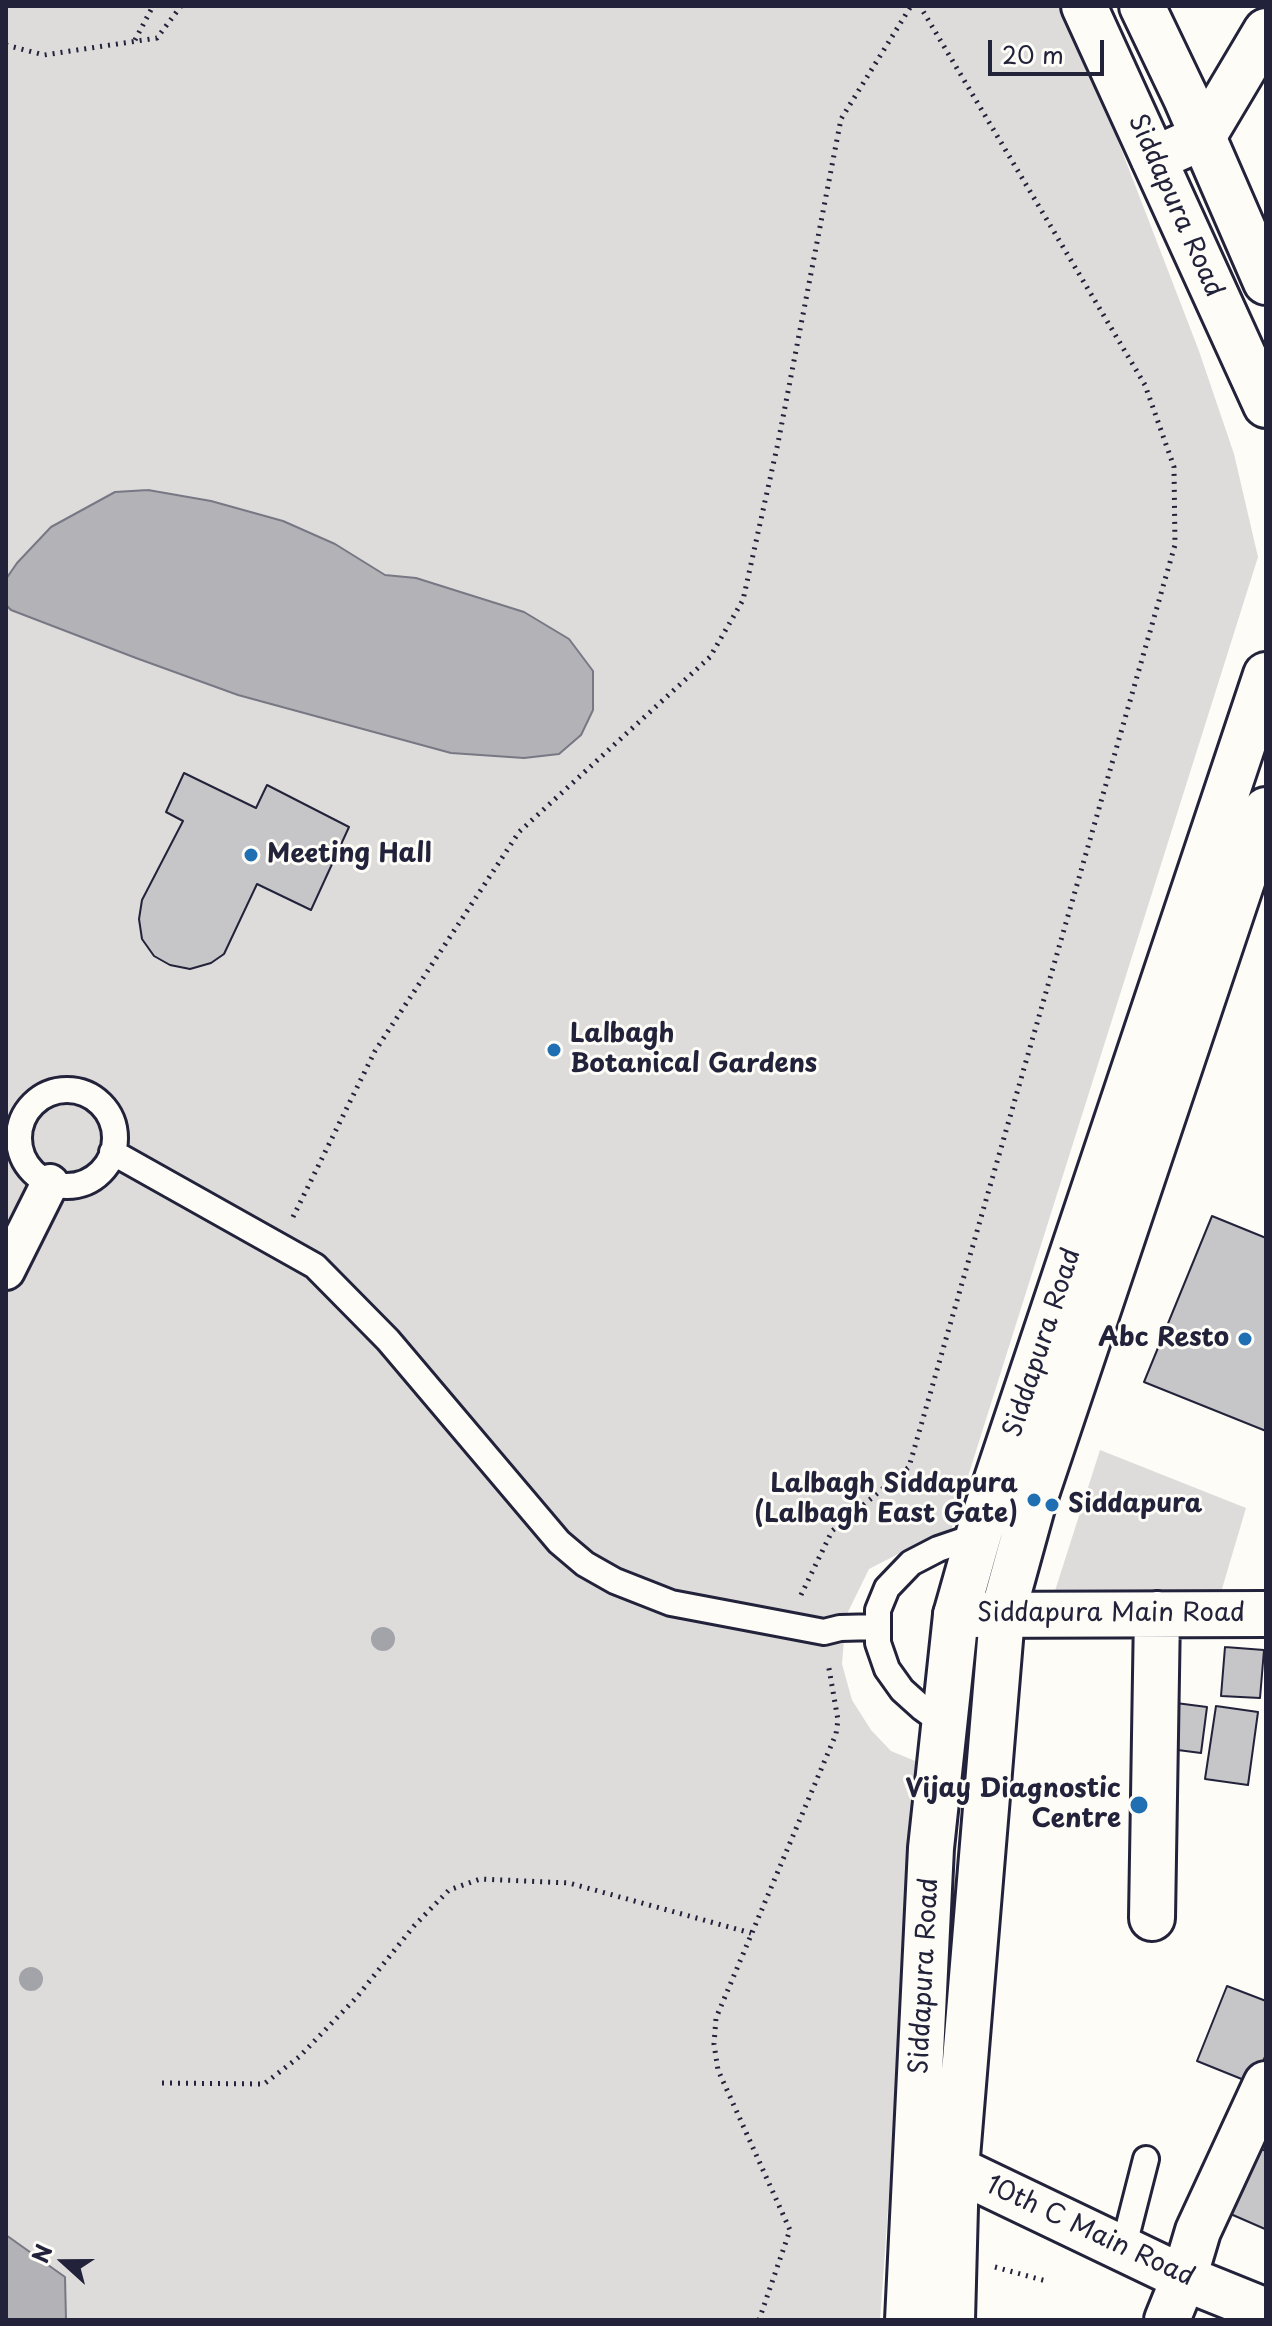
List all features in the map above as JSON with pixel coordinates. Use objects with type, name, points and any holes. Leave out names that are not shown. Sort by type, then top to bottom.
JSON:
[{"type":"main road","name":"Siddapura Road","points":[[1084,6],[1266,405]]},
{"type":"main road","name":"Siddapura Road","points":[[1142,6],[1266,282]]},
{"type":"main road","points":[[1154,159],[1203,137],[1266,31]]},
{"type":"main road","name":"Siddapura Road","points":[[908,2320],[931,1848],[956,1615],[979,1535],[1266,675]]},
{"type":"main road","name":"Siddapura Road","points":[[952,2320],[956,2169],[1002,1616],[1034,1500],[1266,810]]},
{"type":"main road","points":[[1152,1918],[1157,1614]]},
{"type":"main road","name":"Siddapura Main Road","points":[[956,1615],[1266,1614]]},
{"type":"main road","points":[[1167,2320],[1198,2231],[1266,2084]]},
{"type":"main road","name":"10th C Main Road","points":[[916,2150],[1184,2278],[1266,2311]]},
{"type":"street","points":[[6,1271],[50,1183]]},
{"type":"lane","points":[[66,1090],[84,1093],[99,1102],[115,1132],[112,1152],[103,1169],[88,1181],[67,1186],[50,1183],[33,1172],[22,1155],[19,1137],[22,1121],[16,1106],[66,1090]]},
{"type":"lane","points":[[112,1152],[315,1266],[388,1340],[559,1542],[585,1564],[615,1581],[671,1603],[824,1632],[840,1628],[877,1627]]},
{"type":"lane","points":[[944,1724],[902,1690],[887,1669],[881,1657],[878,1610],[887,1588],[897,1576],[924,1555],[979,1535]]},
{"type":"lane","points":[[1123,2249],[1146,2159]]},
{"type":"path","points":[[134,41],[153,6]]},
{"type":"path","points":[[6,45],[44,55],[157,38],[181,6]]},
{"type":"path","points":[[279,1247],[375,1051],[519,832],[710,657],[743,600],[778,443],[841,119],[911,6]]},
{"type":"path","points":[[786,1624],[832,1531],[909,1467],[1175,545],[1174,467],[1145,385],[920,6]]},
{"type":"path","points":[[759,2320],[790,2230],[718,2070],[714,2044],[716,2018],[836,1734],[838,1720],[824,1632]]},
{"type":"path","points":[[162,2083],[264,2084],[299,2057],[356,1998],[414,1926],[449,1890],[480,1879],[569,1883],[751,1933]]},
{"type":"path","points":[[992,2279],[993,2266],[1046,2281]]},
{"type":"shaded area","name":"Lalbagh Botanical Gardens","points":[[6,6],[1066,6],[1199,351],[1234,454],[1258,557],[947,1543],[906,1550],[869,1569],[846,1616],[842,1664],[852,1700],[871,1730],[891,1751],[920,1763],[880,2320],[6,2320]]},
{"type":"shaded area","points":[[148,490],[211,501],[283,521],[335,544],[385,575],[416,578],[524,612],[569,639],[593,671],[593,710],[581,735],[559,754],[524,758],[451,753],[238,695],[11,610],[6,605],[6,579],[51,527],[115,492]]},
{"type":"shaded area","points":[[1100,1450],[1246,1508],[1219,1599],[1053,1597]]},
{"type":"shaded area","points":[[6,2235],[65,2277],[66,2320],[6,2320]]},
{"type":"building","name":"Meeting Hall","points":[[184,773],[256,808],[267,785],[349,827],[311,910],[257,884],[224,954],[211,963],[190,969],[170,965],[154,956],[142,939],[139,919],[142,900],[183,821],[166,812]]},
{"type":"building","points":[[1212,1216],[1266,1238],[1266,1431],[1144,1382]]},
{"type":"building","points":[[1225,1647],[1264,1650],[1260,1698],[1221,1696]]},
{"type":"building","points":[[1176,1703],[1207,1707],[1201,1753],[1170,1749]]},
{"type":"building","points":[[1216,1706],[1258,1712],[1248,1785],[1205,1779]]},
{"type":"building","points":[[1227,1986],[1266,2001],[1266,2054],[1254,2084],[1197,2061]]},
{"type":"building","points":[[1255,2146],[1266,2151],[1265,2229],[1226,2212]]},
{"type":"place","name":"Meeting Hall","points":[[251,855]]},
{"type":"place","name":"Lalbagh Botanical Gardens","points":[[554,1050]]},
{"type":"place","name":"Abc Resto","points":[[1245,1339]]},
{"type":"place","name":"Lalbagh Siddapura (Lalbagh East Gate)","points":[[1034,1500]]},
{"type":"place","name":"Siddapura","points":[[1052,1505]]},
{"type":"place","name":"Vijay Diagnostic Centre","points":[[1139,1805]]}]
